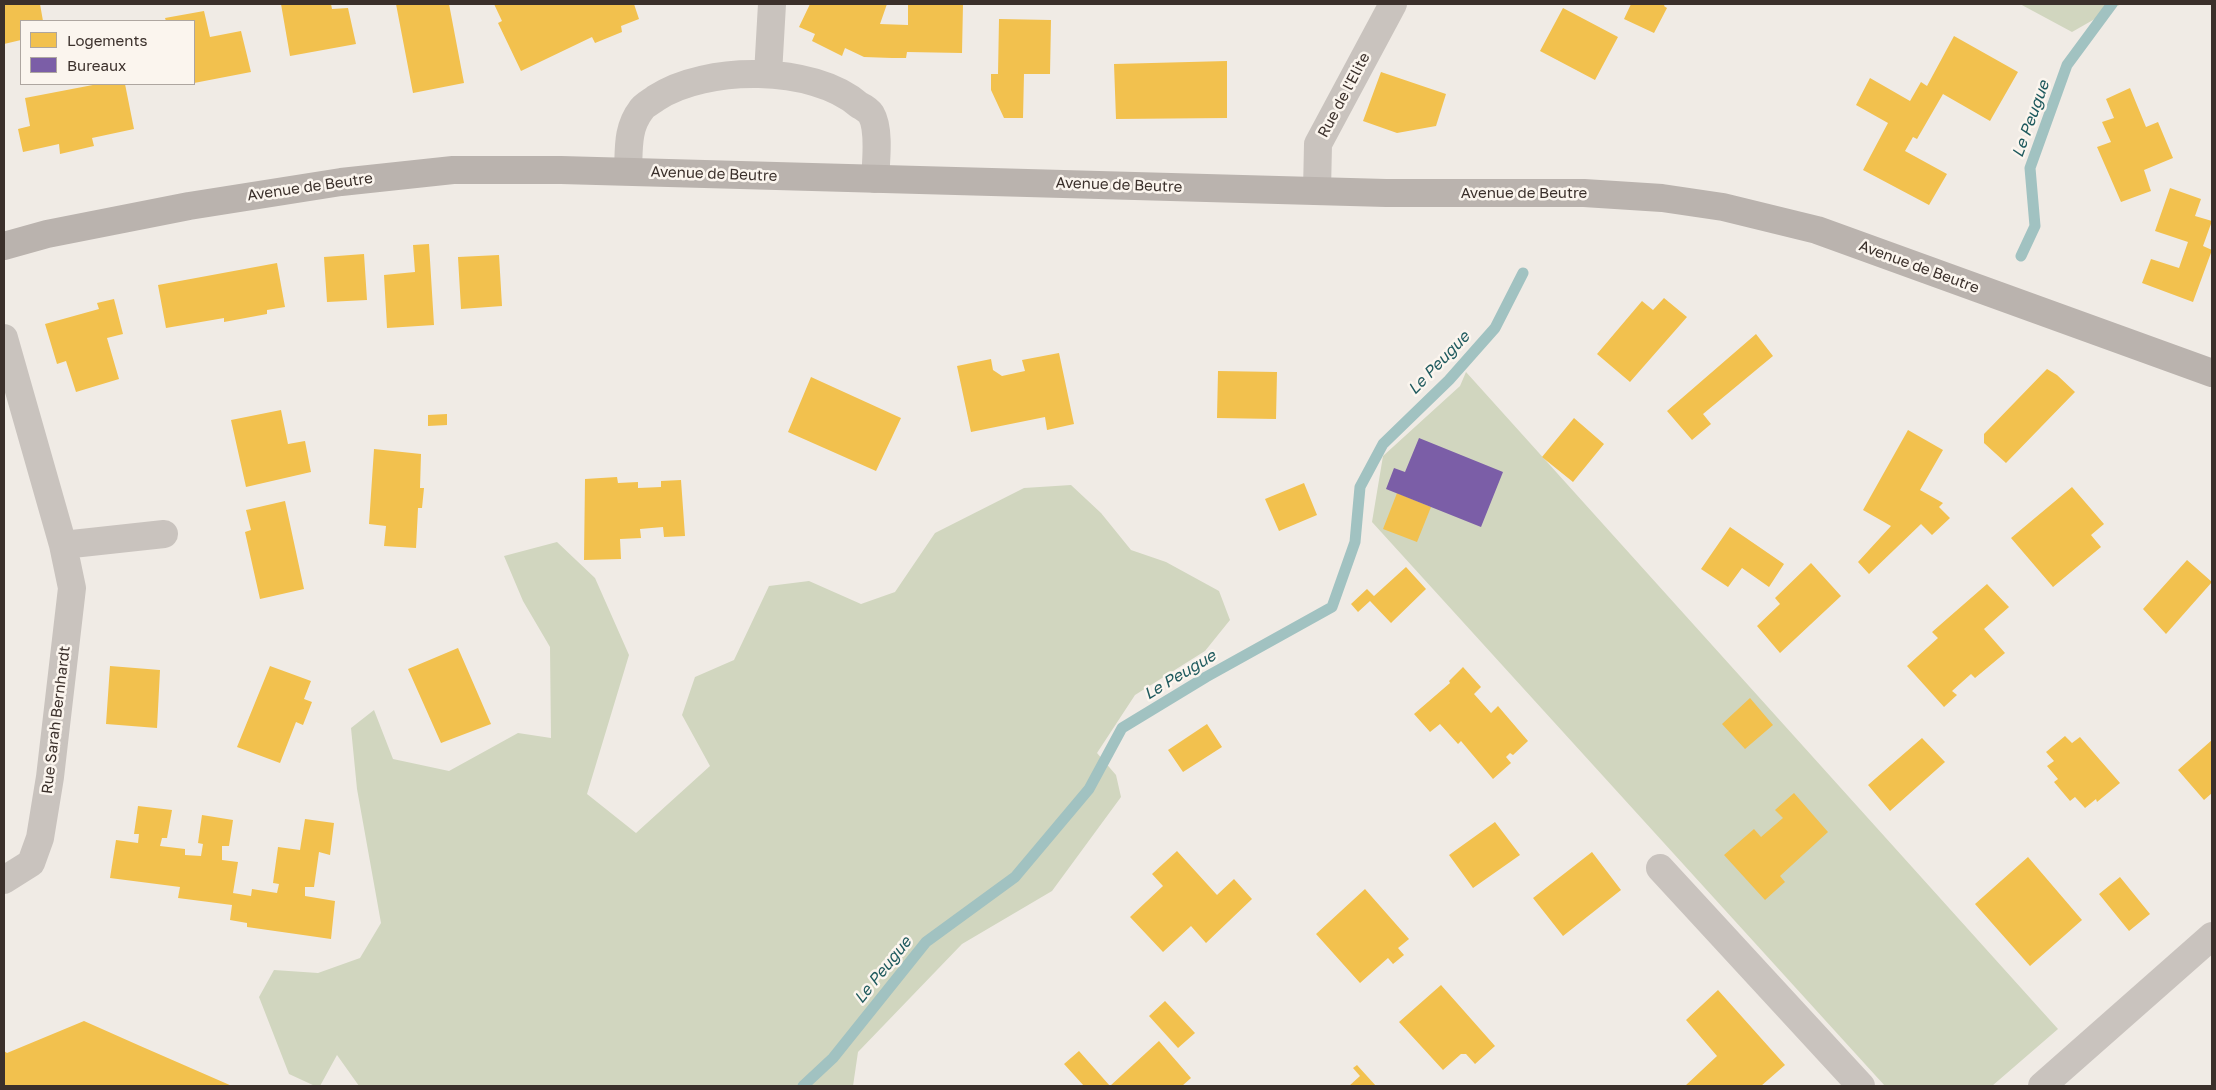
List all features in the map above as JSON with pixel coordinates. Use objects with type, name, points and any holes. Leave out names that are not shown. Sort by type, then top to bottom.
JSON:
[{"type":"street","points":[[768,74],[772,4]]},
{"type":"street","name":"Rue de l'Elite","points":[[1317,191],[1318,144],[1393,4]]},
{"type":"street","points":[[628,171],[630,127],[642,108],[669,90],[702,80],[736,75],[768,74],[812,82],[849,96],[871,114],[877,138],[875,179]]},
{"type":"street","name":"Avenue de Beutre","points":[[4,246],[47,234],[189,206],[341,182],[453,170],[628,171],[1317,191],[1584,193],[1662,198],[1723,207],[1816,230],[2212,373]]},
{"type":"street","name":"Rue Sarah Bernhardt","points":[[4,338],[63,544],[72,588],[50,777],[40,838],[31,863],[4,880]]},
{"type":"street","points":[[63,544],[164,534]]},
{"type":"street","points":[[1660,868],[1861,1086]]},
{"type":"street","points":[[2042,1086],[2212,936]]},
{"type":"green space","points":[[2020,4],[2121,4],[2072,32]]},
{"type":"green space","points":[[1466,372],[2058,1029],[1992,1086],[1885,1086],[1372,522],[1383,456],[1460,386]]},
{"type":"green space","points":[[1071,485],[1101,513],[1131,550],[1166,562],[1219,591],[1230,620],[1205,651],[1135,695],[1097,753],[1116,775],[1121,797],[1052,891],[962,944],[858,1052],[853,1086],[359,1086],[337,1055],[320,1086],[315,1086],[289,1074],[259,997],[274,970],[318,973],[360,958],[381,923],[357,789],[351,728],[374,710],[393,759],[449,771],[518,733],[551,738],[550,647],[523,601],[504,556],[557,542],[595,578],[629,655],[587,794],[636,833],[710,766],[682,715],[695,677],[734,660],[769,586],[809,581],[861,604],[895,592],[935,533],[1024,488]]},
{"type":"building: Logements","points":[[4,4],[40,4],[43,20],[20,20],[20,40],[4,44]]},
{"type":"building: Logements","points":[[281,4],[331,4],[332,9],[348,8],[356,44],[290,56]]},
{"type":"building: Logements","points":[[396,4],[449,4],[464,83],[413,93]]},
{"type":"building: Logements","points":[[494,4],[634,4],[639,19],[621,26],[622,32],[595,43],[592,37],[521,71],[498,23],[502,21]]},
{"type":"building: Logements","points":[[810,4],[887,4],[880,24],[908,25],[908,4],[963,4],[962,53],[907,52],[906,58],[864,57],[845,48],[842,56],[812,41],[815,34],[799,27]]},
{"type":"building: Logements","points":[[1631,4],[1665,4],[1664,6],[1667,8],[1654,33],[1624,19]]},
{"type":"building: Logements","points":[[1563,8],[1618,37],[1595,80],[1540,51]]},
{"type":"building: Logements","points":[[204,11],[210,37],[241,31],[251,72],[195,83],[195,20],[166,20],[165,18]]},
{"type":"building: Logements","points":[[999,19],[1051,20],[1050,74],[1024,74],[1023,118],[1004,118],[991,90],[991,74],[998,74]]},
{"type":"building: Logements","points":[[1954,36],[2018,72],[1990,121],[1943,94],[1917,139],[1913,137],[1905,151],[1947,174],[1929,205],[1863,170],[1888,123],[1856,105],[1870,78],[1910,101],[1921,82],[1927,86]]},
{"type":"building: Logements","points":[[1227,61],[1227,118],[1116,119],[1114,64]]},
{"type":"building: Logements","points":[[1381,72],[1446,94],[1436,126],[1397,133],[1363,121]]},
{"type":"building: Logements","points":[[93,85],[125,85],[134,129],[92,138],[94,146],[60,154],[59,144],[23,152],[18,129],[30,126],[25,98]]},
{"type":"building: Logements","points":[[2130,88],[2146,127],[2158,122],[2173,158],[2144,170],[2151,191],[2121,202],[2097,147],[2111,142],[2102,122],[2114,118],[2106,99]]},
{"type":"building: Logements","points":[[2170,188],[2201,199],[2195,216],[2212,221],[2203,246],[2212,250],[2193,302],[2142,283],[2151,259],[2179,268],[2188,242],[2155,231]]},
{"type":"building: Logements","points":[[429,244],[434,325],[387,328],[384,275],[415,272],[413,245]]},
{"type":"building: Logements","points":[[364,254],[367,300],[327,302],[324,257]]},
{"type":"building: Logements","points":[[499,255],[502,306],[461,309],[458,257]]},
{"type":"building: Logements","points":[[277,263],[285,307],[267,310],[267,314],[224,322],[224,318],[166,328],[158,285]]},
{"type":"building: Logements","points":[[1664,298],[1687,317],[1630,382],[1597,354],[1642,301],[1653,310]]},
{"type":"building: Logements","points":[[114,299],[123,334],[107,338],[119,379],[76,392],[66,361],[57,364],[45,324],[99,309],[97,303]]},
{"type":"building: Logements","points":[[1756,334],[1773,356],[1703,414],[1711,424],[1692,440],[1667,411]]},
{"type":"building: Logements","points":[[1059,353],[1074,424],[1047,430],[1045,417],[971,432],[957,366],[991,359],[993,370],[1002,376],[1025,371],[1022,360]]},
{"type":"building: Logements","points":[[2047,369],[2057,375],[2075,392],[2006,463],[1984,443],[1984,434]]},
{"type":"building: Logements","points":[[1218,371],[1277,372],[1276,419],[1217,418]]},
{"type":"building: Logements","points":[[811,377],[901,418],[876,471],[788,432]]},
{"type":"building: Logements","points":[[281,410],[288,444],[305,441],[311,472],[246,487],[231,420]]},
{"type":"building: Logements","points":[[447,414],[447,425],[428,426],[428,415]]},
{"type":"building: Logements","points":[[1574,418],[1604,444],[1573,482],[1542,457]]},
{"type":"building: Logements","points":[[1908,430],[1943,450],[1920,490],[1943,503],[1939,507],[1950,518],[1932,535],[1921,524],[1869,574],[1858,562],[1891,526],[1863,510]]},
{"type":"building: Logements","points":[[374,449],[421,454],[420,488],[424,488],[422,508],[418,508],[416,548],[384,546],[386,526],[369,524]]},
{"type":"building: Logements","points":[[617,477],[618,483],[638,482],[638,488],[661,487],[661,481],[681,480],[685,536],[664,537],[663,527],[640,529],[641,538],[620,539],[621,559],[584,560],[585,479]]},
{"type":"building: Logements","points":[[1304,483],[1317,515],[1279,531],[1265,499]]},
{"type":"building: Logements","points":[[2072,487],[2104,524],[2091,535],[2101,547],[2053,587],[2011,538]]},
{"type":"building: Logements","points":[[1397,493],[1431,507],[1417,542],[1383,529]]},
{"type":"building: Logements","points":[[285,501],[304,589],[260,599],[245,532],[251,530],[246,510]]},
{"type":"building: Logements","points":[[1730,527],[1784,564],[1769,587],[1742,568],[1728,587],[1701,569]]},
{"type":"building: Logements","points":[[2187,560],[2212,582],[2166,634],[2143,609]]},
{"type":"building: Logements","points":[[1811,563],[1841,596],[1780,653],[1757,626],[1780,604],[1775,598]]},
{"type":"building: Logements","points":[[1406,567],[1426,589],[1391,623],[1370,601],[1358,612],[1351,604],[1367,589],[1374,596]]},
{"type":"building: Logements","points":[[1987,584],[2009,607],[1984,629],[2005,653],[1975,678],[1971,674],[1952,691],[1957,695],[1944,707],[1907,666],[1938,638],[1932,632]]},
{"type":"building: Logements","points":[[458,648],[491,724],[441,743],[408,669]]},
{"type":"building: Logements","points":[[110,666],[160,670],[157,728],[106,724]]},
{"type":"building: Logements","points":[[270,666],[311,681],[304,699],[312,702],[303,725],[296,722],[280,763],[237,747]]},
{"type":"building: Logements","points":[[1463,667],[1481,687],[1474,694],[1491,713],[1498,706],[1528,741],[1513,755],[1510,753],[1506,757],[1511,763],[1493,779],[1461,741],[1458,744],[1440,724],[1430,732],[1414,714],[1450,683],[1449,681]]},
{"type":"building: Logements","points":[[1750,698],[1773,725],[1745,749],[1722,724]]},
{"type":"building: Logements","points":[[1207,724],[1222,747],[1183,772],[1168,750]]},
{"type":"building: Logements","points":[[2065,736],[2072,743],[2080,737],[2120,783],[2097,802],[2096,799],[2085,808],[2075,797],[2070,801],[2054,782],[2058,779],[2047,766],[2054,761],[2046,752]]},
{"type":"building: Logements","points":[[1922,738],[1945,762],[1890,811],[1868,785]]},
{"type":"building: Logements","points":[[2212,740],[2212,793],[2204,800],[2178,770]]},
{"type":"building: Logements","points":[[1794,793],[1828,832],[1780,876],[1785,882],[1765,900],[1724,855],[1754,829],[1761,837],[1783,818],[1775,810]]},
{"type":"building: Logements","points":[[138,806],[172,810],[167,838],[162,838],[160,846],[185,849],[185,855],[201,856],[203,844],[198,843],[202,815],[233,820],[229,846],[222,846],[222,860],[238,862],[233,893],[251,896],[252,889],[277,893],[279,884],[273,883],[278,847],[300,850],[305,819],[334,823],[330,855],[319,852],[314,887],[305,887],[305,896],[335,901],[331,939],[247,927],[247,923],[230,920],[232,905],[178,898],[180,887],[110,878],[116,840],[138,843],[139,834],[134,834]]},
{"type":"building: Logements","points":[[1495,822],[1520,855],[1473,888],[1449,855]]},
{"type":"building: Logements","points":[[1177,851],[1217,895],[1234,879],[1252,899],[1206,943],[1191,926],[1163,952],[1130,917],[1163,886],[1152,874]]},
{"type":"building: Logements","points":[[1592,852],[1621,890],[1563,936],[1533,898]]},
{"type":"building: Logements","points":[[2028,857],[2082,920],[2030,966],[1975,904]]},
{"type":"building: Logements","points":[[2120,877],[2150,914],[2129,931],[2099,894]]},
{"type":"building: Logements","points":[[1365,889],[1409,939],[1398,948],[1404,955],[1393,964],[1388,958],[1360,983],[1316,934]]},
{"type":"building: Logements","points":[[1441,985],[1495,1046],[1475,1064],[1466,1054],[1461,1054],[1443,1070],[1399,1022]]},
{"type":"building: Logements","points":[[1718,990],[1785,1065],[1761,1086],[1685,1086],[1717,1056],[1686,1020]]},
{"type":"building: Logements","points":[[1165,1001],[1195,1033],[1178,1048],[1149,1016]]},
{"type":"building: Logements","points":[[84,1021],[232,1086],[4,1086],[4,1051],[7,1053]]},
{"type":"building: Logements","points":[[1159,1041],[1191,1078],[1182,1086],[1110,1086]]},
{"type":"building: Logements","points":[[1079,1051],[1110,1086],[1084,1086],[1064,1064]]},
{"type":"building: Logements","points":[[1357,1065],[1376,1086],[1349,1086],[1360,1076],[1353,1068]]},
{"type":"building: Bureaux","points":[[1419,438],[1503,472],[1481,527],[1386,489],[1394,468],[1405,472]]},
{"type":"waterway","name":"Le Peugue","points":[[2021,256],[2035,226],[2030,168],[2067,65],[2112,4]]},
{"type":"waterway","name":"Le Peugue","points":[[803,1086],[833,1058],[926,942],[1015,877],[1089,789],[1122,728],[1206,677],[1332,607],[1355,542],[1360,487],[1383,444],[1449,380],[1495,328],[1523,273]]}]
